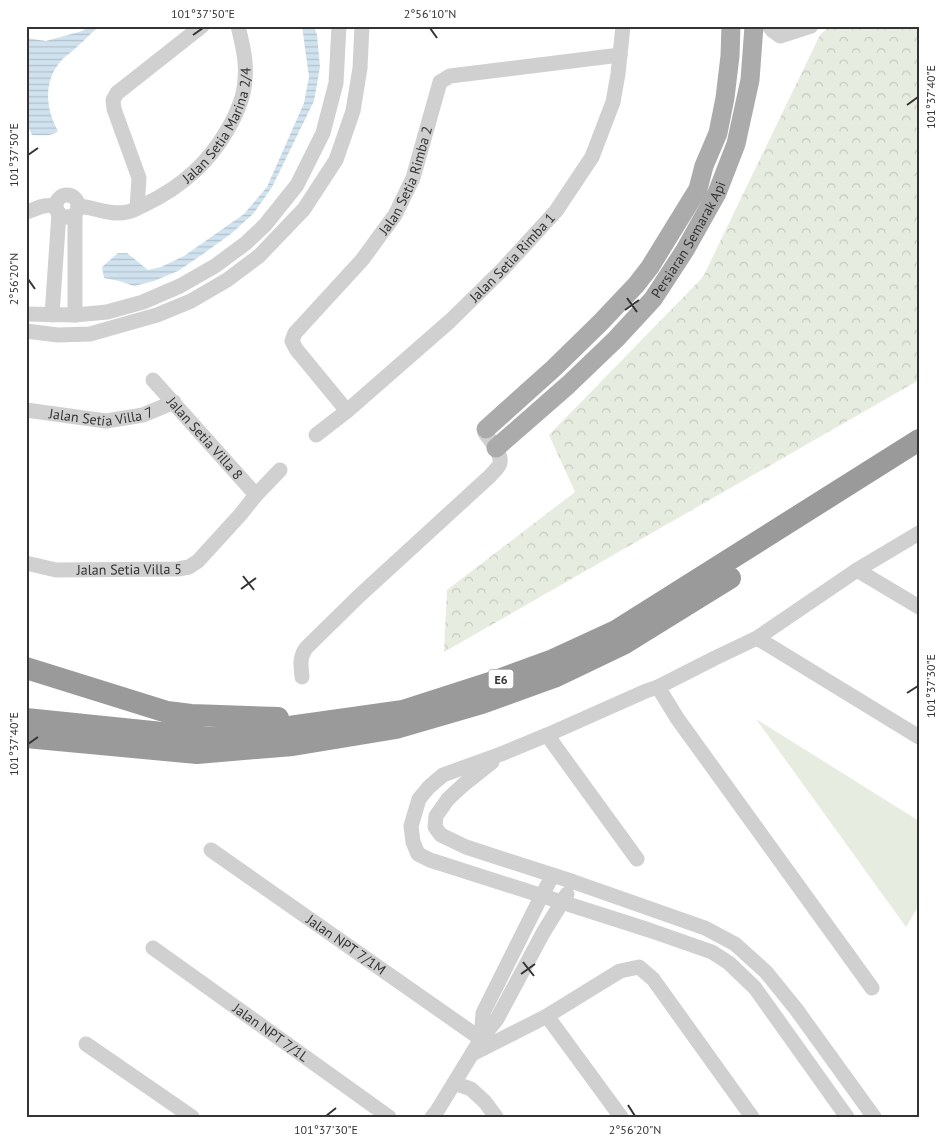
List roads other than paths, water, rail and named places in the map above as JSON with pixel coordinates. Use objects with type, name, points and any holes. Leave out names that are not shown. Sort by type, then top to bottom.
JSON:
[{"type":"highway","name":"E6","points":[[26,720],[211,738],[403,711],[493,682],[553,660],[616,631],[919,440]]},
{"type":"highway","name":"E6","points":[[26,737],[197,753],[293,745],[396,728],[482,703],[554,677],[626,643],[919,458]]},
{"type":"highway","points":[[26,668],[167,712],[191,715],[278,718],[403,711]]},
{"type":"main road","name":"Persiaran Semarak Api","points":[[486,429],[554,368],[601,322],[636,285],[650,267],[698,188],[704,166],[718,133],[726,89],[731,26]]},
{"type":"main road","name":"Persiaran Semarak Api","points":[[496,448],[568,385],[616,339],[652,299],[685,250],[717,193],[736,144],[750,80],[754,26]]},
{"type":"street","points":[[143,205],[139,178],[114,108],[113,100],[117,93],[202,26]]},
{"type":"street","name":"Jalan Setia Marina 2/4","points":[[26,212],[47,205],[65,217],[70,217],[76,210],[91,207],[117,213],[128,212],[163,195],[196,170],[219,143],[235,116],[241,99],[246,80],[238,26]]},
{"type":"street","points":[[26,314],[76,316],[107,312],[143,302],[180,286],[215,266],[246,243],[265,225],[297,185],[323,133],[336,83],[339,26]]},
{"type":"street","points":[[26,332],[58,335],[90,334],[157,315],[192,301],[227,280],[259,256],[304,209],[336,160],[352,111],[360,68],[362,26]]},
{"type":"street","name":"Jalan Setia Rimba 1","points":[[316,435],[347,411],[450,321],[503,269],[556,212],[592,157],[612,102],[618,74],[623,26]]},
{"type":"street","points":[[769,26],[780,36],[811,26]]},
{"type":"street","name":"Jalan Setia Rimba 2","points":[[347,411],[296,349],[292,341],[295,333],[305,320],[362,260],[395,215],[413,178],[440,82],[450,76],[620,55]]},
{"type":"street","points":[[139,178],[152,190],[163,195]]},
{"type":"street","points":[[52,315],[57,210]]},
{"type":"street","points":[[76,210],[76,316]]},
{"type":"street","name":"Jalan Setia Villa 8","points":[[154,380],[256,495]]},
{"type":"street","name":"Jalan Setia Villa 7","points":[[26,410],[106,421],[143,415],[174,402]]},
{"type":"street","points":[[302,677],[300,663],[306,648],[359,596],[490,476],[500,464],[496,448],[485,433],[486,429]]},
{"type":"street","name":"Jalan Setia Villa 5","points":[[26,562],[56,570],[178,569],[189,566],[198,561],[280,470]]},
{"type":"street","points":[[847,1117],[755,988],[729,963],[712,952],[649,930],[430,860],[418,854],[413,842],[411,826],[420,799],[429,787],[444,775],[501,754],[658,687],[757,638],[857,570],[919,533]]},
{"type":"street","points":[[857,570],[919,607]]},
{"type":"street","points":[[757,638],[919,737]]},
{"type":"street","points":[[658,687],[677,718],[872,988]]},
{"type":"street","points":[[547,735],[637,859]]},
{"type":"street","points":[[501,754],[448,799],[436,816],[436,827],[441,835],[466,847],[706,928],[736,944],[766,972],[796,1009],[869,1115]]},
{"type":"street","name":"Jalan NPT 7/1M","points":[[211,850],[481,1039]]},
{"type":"street","points":[[481,1039],[482,1013],[553,875]]},
{"type":"street","points":[[432,1117],[481,1039],[497,1019],[543,933],[574,882]]},
{"type":"street","name":"Jalan NPT 7/1L","points":[[153,948],[389,1117]]},
{"type":"street","points":[[472,1054],[547,1016],[620,971],[639,967],[653,979],[752,1117]]},
{"type":"street","points":[[547,1016],[621,1117]]},
{"type":"street","points":[[86,1044],[192,1117]]},
{"type":"street","points":[[454,1084],[471,1089],[485,1102],[496,1117]]},
{"type":"water","points":[[90,26],[101,26],[62,60],[51,79],[48,96],[49,105],[58,131],[49,135],[32,135],[26,122],[26,38],[46,41],[82,31]]},
{"type":"water","points":[[302,26],[314,26],[317,35],[320,67],[314,101],[272,187],[254,213],[232,233],[178,271],[154,281],[134,286],[104,278],[102,267],[118,253],[127,253],[148,270],[161,267],[184,256],[244,214],[267,187],[304,103],[309,77]]}]
